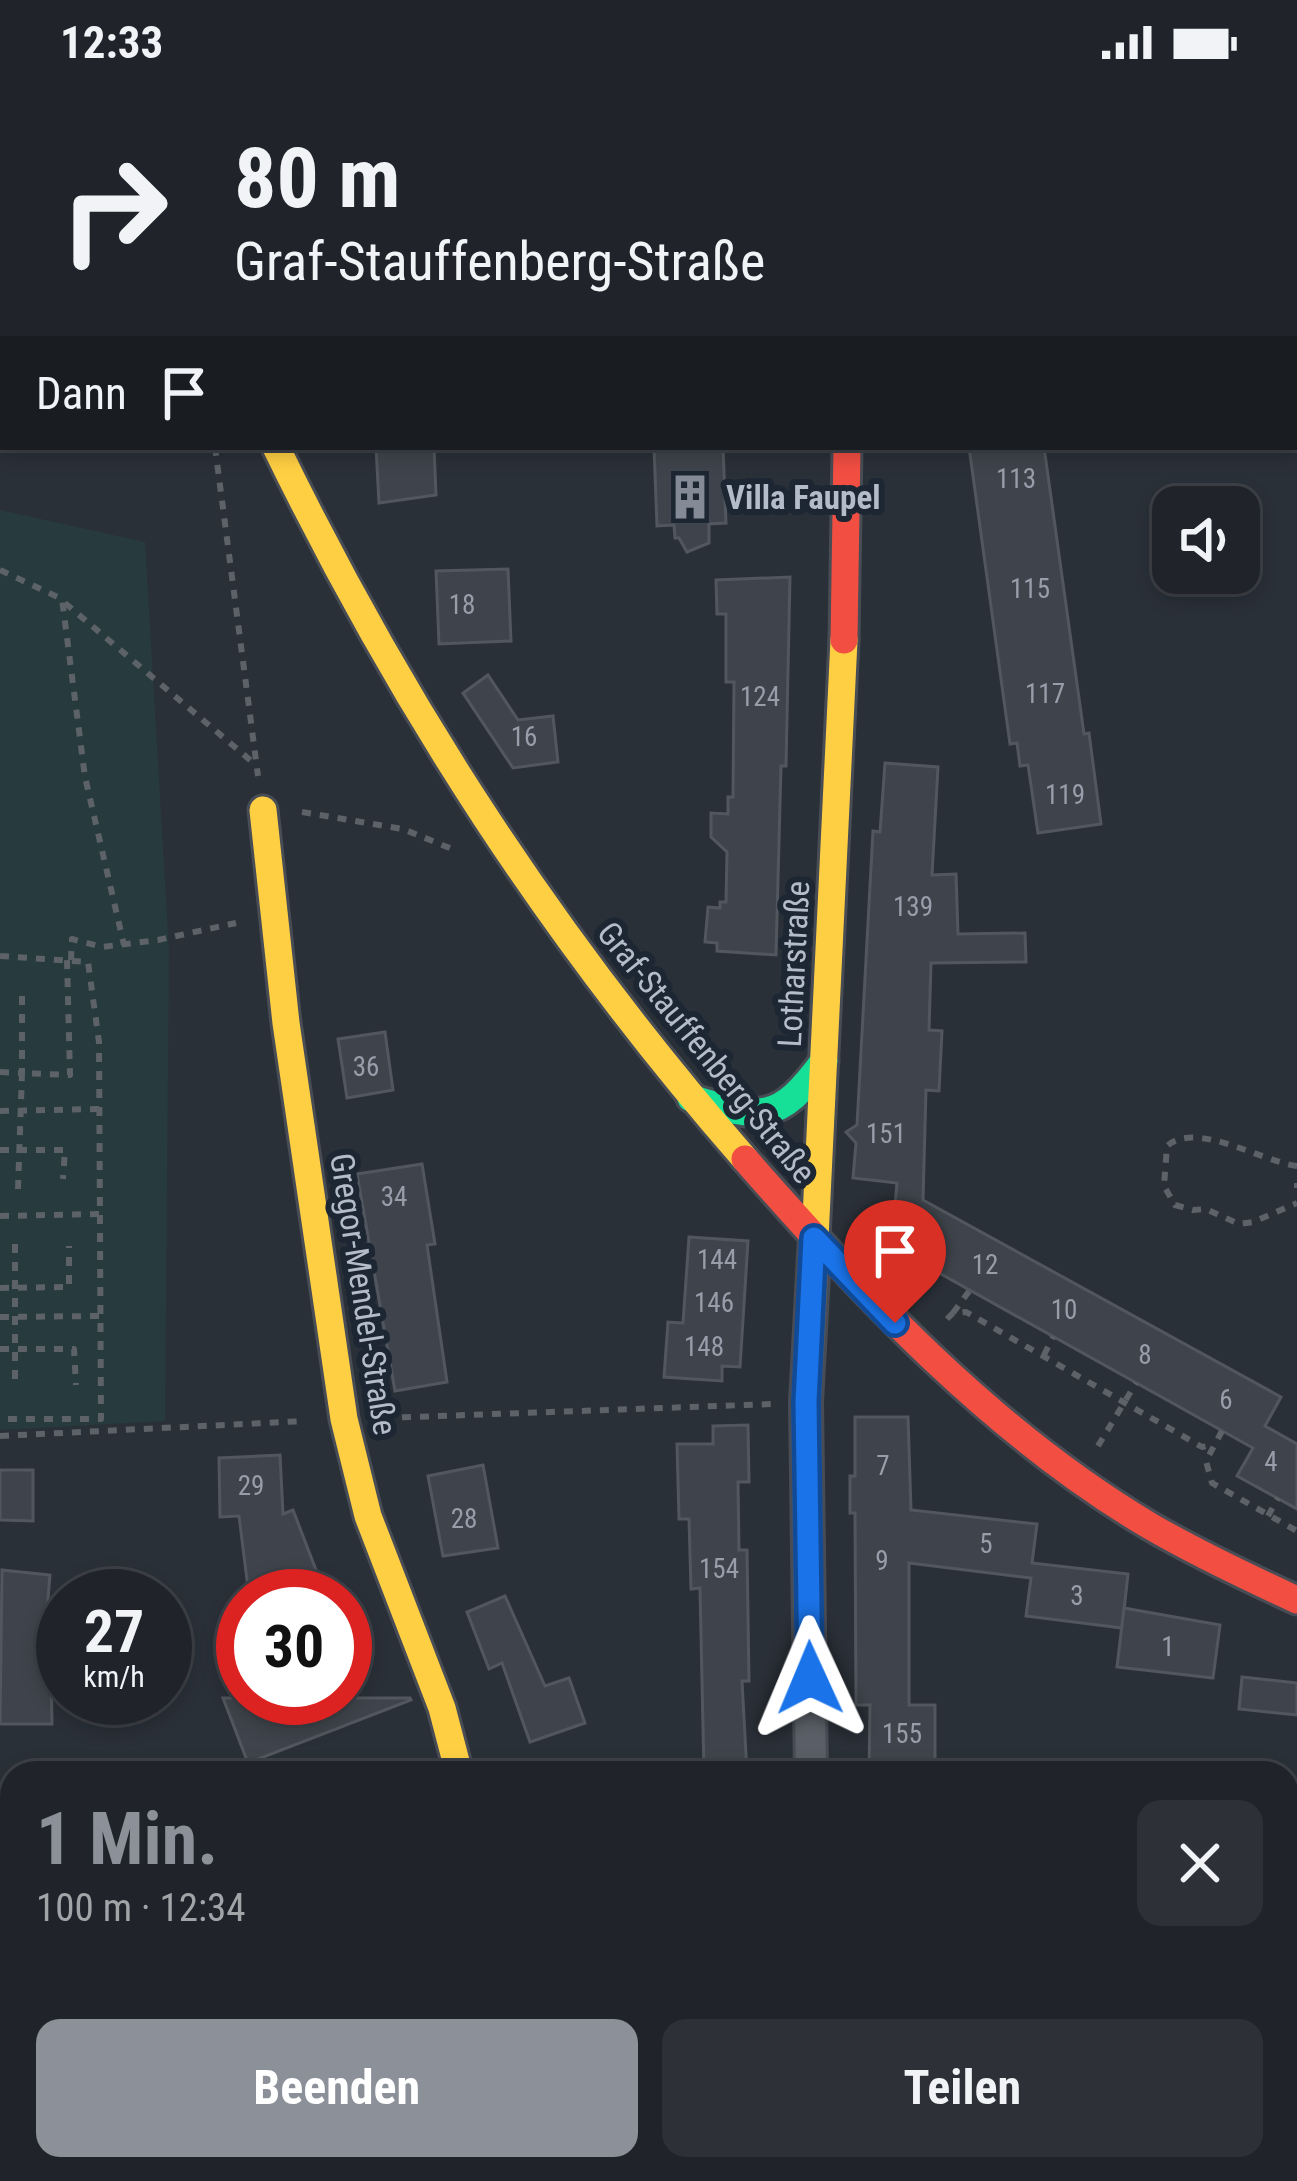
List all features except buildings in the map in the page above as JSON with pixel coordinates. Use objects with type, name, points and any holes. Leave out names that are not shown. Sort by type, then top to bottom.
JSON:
[{"type":"street","name":"Graf-Stauffenberg-Straße","points":[[277,450],[319,540],[435,748],[537,900],[690,1098],[814,1238],[920,1348],[1052,1462],[1235,1574],[1297,1600]]},
{"type":"street","name":"Lotharstraße","points":[[811,1761],[806,1402],[846,587],[847,450]]},
{"type":"street","name":"Gregor-Mendel-Straße","points":[[263,810],[272,914],[344,1419],[368,1516],[442,1708],[456,1761]]},
{"type":"street","points":[[690,1098],[749,1116],[779,1112],[799,1098],[824,1061]]},
{"type":"path","points":[[215,450],[263,810],[323,813],[403,829],[461,853]]},
{"type":"path","points":[[0,570],[62,600],[256,766]]},
{"type":"path","points":[[62,600],[86,777],[124,944]]},
{"type":"path","points":[[0,1072],[70,1075],[72,940],[102,947],[158,940],[272,914]]},
{"type":"path","points":[[0,956],[88,962],[99,1042],[101,1420],[0,1419]]},
{"type":"path","points":[[18,1190],[22,993]]},
{"type":"path","points":[[0,1111],[99,1109]]},
{"type":"path","points":[[1297,1166],[1271,1162],[1230,1143],[1179,1138],[1167,1146],[1164,1186],[1174,1205],[1206,1209],[1238,1224],[1297,1203]]},
{"type":"path","points":[[0,1150],[65,1150],[63,1179]]},
{"type":"path","points":[[0,1216],[99,1214]]},
{"type":"path","points":[[15,1244],[16,1383]]},
{"type":"path","points":[[0,1288],[68,1287],[69,1246]]},
{"type":"path","points":[[920,1348],[970,1290]]},
{"type":"path","points":[[952,1313],[966,1312],[1202,1447],[1214,1445]]},
{"type":"path","points":[[0,1317],[99,1316]]},
{"type":"path","points":[[1043,1356],[1053,1337]]},
{"type":"path","points":[[0,1349],[74,1348],[76,1385]]},
{"type":"path","points":[[1076,1478],[1136,1383]]},
{"type":"path","points":[[0,1436],[806,1402]]},
{"type":"path","points":[[1222,1431],[1205,1461],[1212,1483],[1297,1531]]},
{"type":"path","points":[[1268,1516],[1278,1498]]},
{"type":"green space","points":[[0,510],[145,542],[169,949],[165,1421],[0,1430]]},
{"type":"traffic: fast","points":[[691,1098],[735,1110],[767,1111],[794,1096],[824,1061]]},
{"type":"traffic: slow","points":[[278,450],[376,638],[486,819],[609,992],[745,1159]]},
{"type":"traffic: slow","points":[[815,1238],[844,640]]},
{"type":"traffic: slow","points":[[263,810],[286,1023],[344,1419],[368,1516],[442,1708],[456,1761]]},
{"type":"traffic: jam","points":[[844,640],[847,450]]},
{"type":"traffic: jam","points":[[745,1159],[933,1359],[1037,1449],[1150,1526],[1297,1600]]},
{"type":"place","name":"Villa Faupel","points":[[690,497]]},
{"type":"route","points":[[810,1678],[806,1402],[814,1238],[895,1323]]}]
